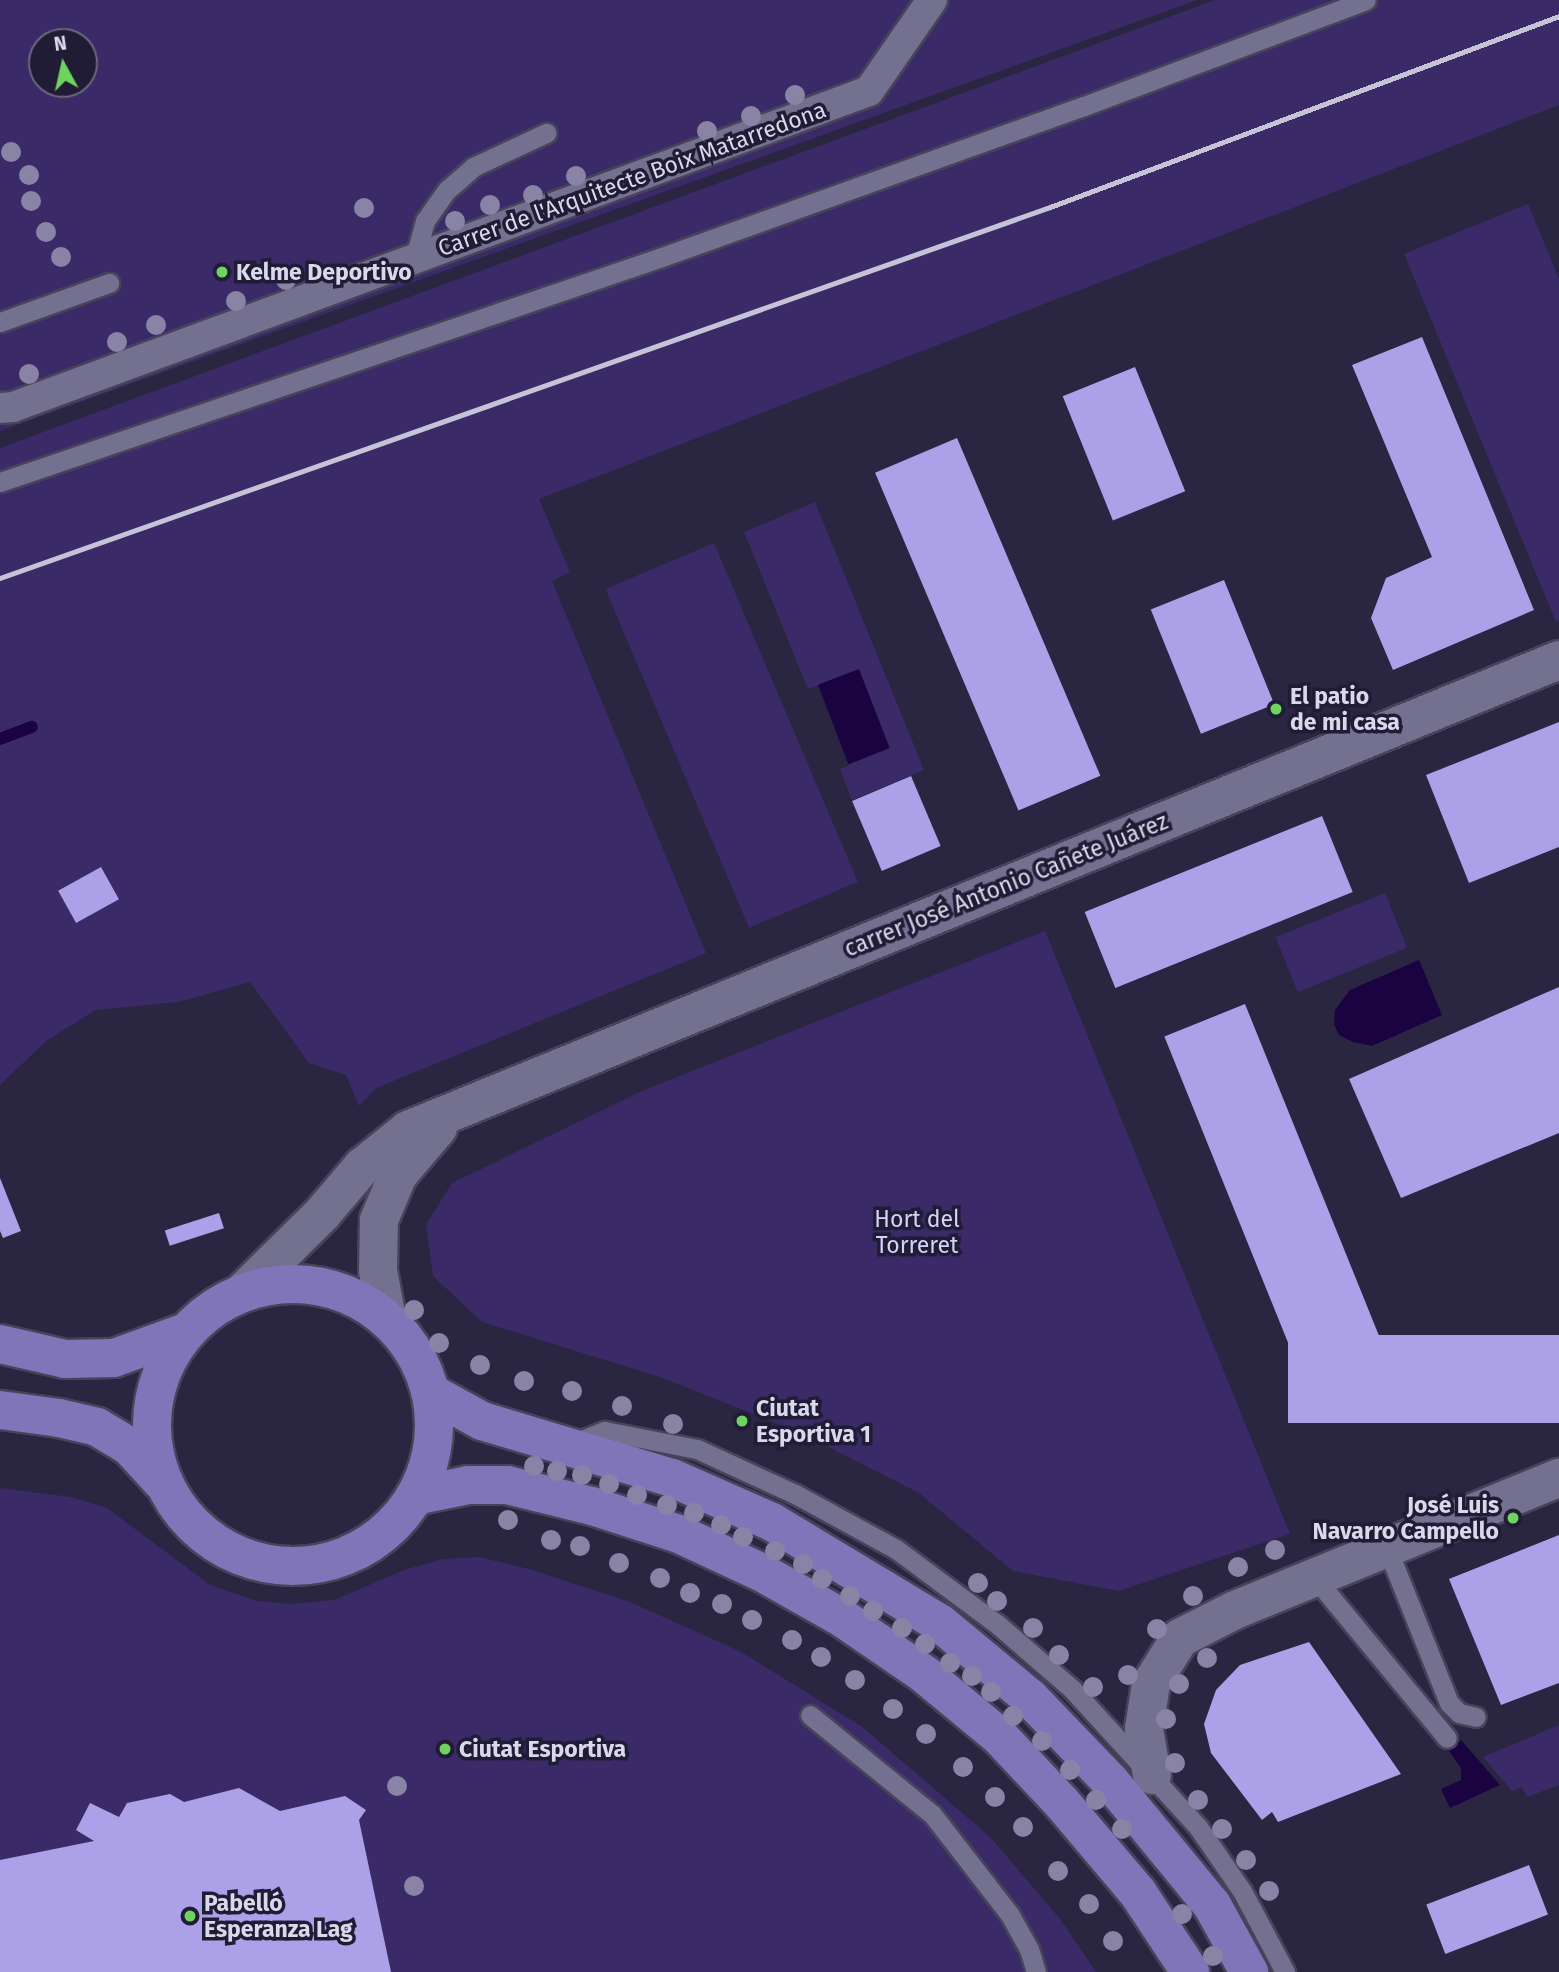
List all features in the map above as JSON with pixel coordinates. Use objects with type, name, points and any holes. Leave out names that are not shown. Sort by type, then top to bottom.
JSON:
[{"type":"highway","points":[[286,1284],[330,1288],[360,1301],[387,1319],[407,1340],[422,1366],[431,1393],[434,1419],[433,1446],[415,1496],[399,1519],[366,1545],[328,1562],[300,1566],[255,1560],[221,1546],[198,1530],[179,1510],[165,1485],[154,1451],[152,1414],[159,1378],[186,1332],[213,1308],[243,1292],[286,1284]]},
{"type":"highway","points":[[0,1344],[65,1359],[114,1358],[186,1332]]},
{"type":"highway","points":[[431,1393],[482,1420],[672,1478],[772,1522],[941,1623],[1030,1698],[1110,1781],[1212,1905],[1249,1972]]},
{"type":"highway","points":[[0,1410],[59,1418],[97,1427],[130,1447],[165,1485]]},
{"type":"highway","points":[[415,1496],[468,1485],[507,1485],[592,1506],[679,1534],[761,1572],[844,1619],[924,1674],[999,1736],[1062,1802],[1138,1893],[1190,1972]]},
{"type":"street","name":"Carrer de l'Arquitecte Boix Matarredona","points":[[0,408],[13,407],[869,91],[932,0]]},
{"type":"street","name":"carrer José Antonio Cañete Juárez","points":[[243,1292],[322,1214],[362,1167],[408,1130],[1559,660]]},
{"type":"street","name":"carrer José Antonio Cañete Juárez","points":[[387,1319],[378,1271],[379,1220],[398,1175],[453,1110]]},
{"type":"street","points":[[1153,1775],[1143,1729],[1151,1685],[1180,1638],[1235,1610],[1559,1478]]},
{"type":"lane","points":[[0,482],[672,254],[1084,106],[1366,0]]},
{"type":"lane","points":[[414,260],[425,220],[447,190],[473,167],[546,133]]},
{"type":"lane","points":[[0,322],[109,282]]},
{"type":"lane","points":[[564,1446],[606,1431],[698,1449],[795,1494],[885,1543],[998,1624],[1072,1689],[1198,1827],[1242,1891],[1285,1972]]},
{"type":"lane","points":[[1387,1548],[1449,1703],[1460,1713],[1476,1717]]},
{"type":"lane","points":[[1314,1578],[1447,1738]]},
{"type":"lane","points":[[810,1715],[932,1814],[1010,1915],[1029,1949],[1036,1972]]},
{"type":"green space","name":"Kelme Deportivo","points":[[0,0],[1197,0],[0,431]]},
{"type":"green space","points":[[1215,0],[1559,0],[1559,105],[539,499],[570,572],[552,581],[706,953],[376,1088],[359,1106],[346,1075],[309,1063],[250,982],[178,1002],[96,1010],[46,1041],[0,1085],[0,448]]},
{"type":"green space","points":[[1528,204],[1559,279],[1559,620],[1556,622],[1404,254]]},
{"type":"green space","points":[[815,502],[924,770],[852,800],[840,769],[890,747],[859,670],[808,689],[744,532]]},
{"type":"green space","points":[[714,543],[858,882],[749,928],[605,589]]},
{"type":"green space","points":[[1385,893],[1407,948],[1298,992],[1276,937]]},
{"type":"green space","name":"Hort del Torreret","points":[[1045,931],[1290,1534],[1119,1591],[1013,1571],[919,1493],[801,1433],[660,1377],[482,1322],[433,1276],[426,1224],[452,1183],[644,1090]]},
{"type":"green space","name":"Ciutat Esportiva","points":[[0,1488],[71,1497],[107,1508],[210,1585],[257,1601],[291,1604],[334,1600],[404,1570],[443,1559],[479,1557],[529,1569],[630,1602],[741,1652],[861,1726],[990,1837],[1060,1919],[1096,1972],[0,1972]]},
{"type":"green space","points":[[1559,1725],[1559,1785],[1527,1797],[1522,1787],[1512,1791],[1483,1757]]},
{"type":"shaded area","points":[[859,669],[889,748],[848,764],[818,685]]},
{"type":"shaded area","points":[[1419,960],[1442,1015],[1372,1046],[1353,1042],[1339,1035],[1334,1024],[1335,1010],[1350,990]]},
{"type":"shaded area","points":[[1461,1740],[1500,1785],[1450,1808],[1441,1789],[1461,1780],[1461,1768],[1449,1751]]},
{"type":"building","points":[[1422,337],[1534,610],[1393,670],[1371,618],[1386,578],[1432,557],[1352,365]]},
{"type":"building","points":[[1135,367],[1185,491],[1113,520],[1063,396]]},
{"type":"building","points":[[957,438],[1100,776],[1018,811],[875,473]]},
{"type":"building","points":[[1224,580],[1274,704],[1201,734],[1151,610]]},
{"type":"building","points":[[1559,722],[1559,847],[1469,883],[1426,775]]},
{"type":"building","points":[[911,776],[941,846],[882,871],[852,801]]},
{"type":"building","points":[[1322,816],[1353,892],[1115,988],[1085,912]]},
{"type":"building","points":[[101,867],[119,899],[76,923],[58,891]]},
{"type":"building","points":[[1559,987],[1559,1133],[1401,1198],[1349,1079]]},
{"type":"building","points":[[1245,1004],[1382,1342],[1301,1375],[1164,1037]]},
{"type":"building","points":[[0,1178],[21,1231],[3,1238],[0,1231]]},
{"type":"building","points":[[219,1213],[224,1228],[170,1246],[165,1231]]},
{"type":"building","points":[[1288,1335],[1559,1335],[1559,1423],[1288,1423]]},
{"type":"building","points":[[1559,1535],[1559,1683],[1501,1705],[1449,1579]]},
{"type":"building","points":[[1309,1642],[1401,1774],[1278,1822],[1272,1812],[1262,1820],[1211,1753],[1204,1724],[1216,1690],[1240,1665]]},
{"type":"building","name":"Pabelló Esperanza Lag","points":[[239,1788],[280,1811],[345,1796],[366,1810],[359,1820],[391,1972],[0,1972],[0,1860],[94,1841],[76,1830],[90,1803],[119,1817],[127,1803],[170,1794],[184,1802]]},
{"type":"building","points":[[1529,1865],[1548,1914],[1445,1954],[1426,1904]]},
{"type":"waterway","points":[[0,739],[32,727]]},
{"type":"railway","points":[[0,578],[1050,207],[1559,16]]},
{"type":"place","name":"Kelme Deportivo","points":[[222,272]]},
{"type":"place","name":"El patio de mi casa","points":[[1276,709]]},
{"type":"place","name":"Ciutat Esportiva 1","points":[[742,1421]]},
{"type":"place","name":"José Luis Navarro Campello","points":[[1513,1518]]},
{"type":"place","name":"Ciutat Esportiva","points":[[445,1749]]},
{"type":"place","name":"Pabelló Esperanza Lag","points":[[190,1916]]}]
